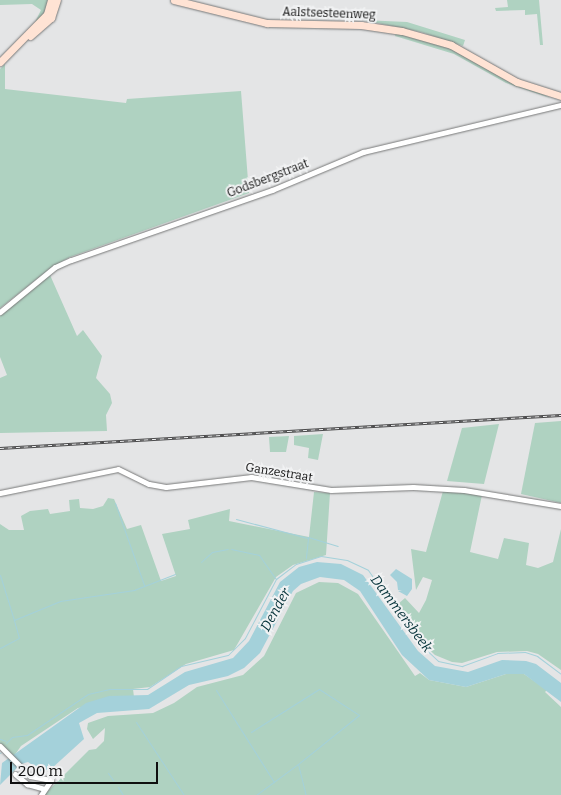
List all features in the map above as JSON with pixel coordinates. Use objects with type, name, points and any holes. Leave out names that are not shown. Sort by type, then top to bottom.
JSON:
[{"type":"main road","points":[[0,62],[47,14],[51,0]]},
{"type":"main road","points":[[8,54],[52,18],[57,0]]},
{"type":"main road","name":"Aalstsesteenweg","points":[[174,0],[267,24],[361,25],[410,33],[462,50],[517,82],[560,96]]},
{"type":"street","points":[[555,108],[560,96]]},
{"type":"street","name":"Godsbergstraat","points":[[0,312],[55,268],[70,260],[272,190],[363,152],[555,108],[561,105]]},
{"type":"street","name":"Ganzestraat","points":[[0,493],[118,469],[148,484],[166,487],[251,476],[331,490],[413,487],[464,490],[561,506]]},
{"type":"street","points":[[0,746],[34,778],[51,780],[41,795]]},
{"type":"street","points":[[15,774],[27,784],[44,789]]},
{"type":"green space","points":[[0,0],[48,0],[43,17],[35,22],[41,10],[32,4],[0,5]]},
{"type":"green space","points":[[507,0],[539,0],[543,45],[540,45],[537,14],[525,15],[525,10],[496,11],[495,8],[508,7]]},
{"type":"green space","points":[[363,20],[407,22],[465,40],[463,46],[421,32]]},
{"type":"green space","points":[[396,31],[453,48],[550,98],[506,83],[454,54],[395,36]]},
{"type":"green space","points":[[5,64],[5,89],[126,103],[127,99],[241,91],[249,193],[70,257],[52,267],[0,308],[0,69]]},
{"type":"green space","points":[[50,275],[77,336],[83,330],[102,356],[96,378],[110,394],[112,403],[106,415],[107,431],[0,433],[0,378],[7,375],[0,357],[0,316]]},
{"type":"green space","points":[[561,421],[561,503],[521,494],[535,423]]},
{"type":"green space","points":[[499,424],[484,484],[447,481],[462,428]]},
{"type":"green space","points":[[323,434],[318,460],[308,458],[309,448],[294,445],[294,436]]},
{"type":"green space","points":[[289,436],[286,452],[270,452],[269,437]]},
{"type":"green space","points":[[443,491],[482,495],[470,552],[498,559],[504,538],[529,543],[526,565],[538,568],[553,562],[561,529],[561,670],[538,654],[527,651],[497,652],[462,663],[452,662],[435,655],[421,642],[398,604],[405,598],[419,613],[426,600],[432,580],[423,577],[416,590],[411,549],[426,552]]},
{"type":"green space","points":[[314,492],[330,493],[326,555],[293,565],[276,577],[234,650],[186,664],[150,687],[133,689],[134,697],[78,708],[21,746],[14,756],[0,745],[0,524],[9,530],[24,530],[21,516],[30,511],[48,509],[50,514],[70,511],[69,500],[79,499],[80,508],[93,509],[103,506],[108,498],[114,499],[127,529],[141,525],[161,581],[176,576],[162,534],[190,529],[188,520],[230,509],[229,521],[309,537]]},
{"type":"green space","points":[[319,582],[338,583],[358,594],[415,676],[420,673],[429,680],[466,687],[506,674],[524,674],[547,690],[545,692],[561,707],[561,795],[44,795],[89,750],[96,749],[104,741],[105,728],[93,739],[87,729],[88,723],[108,716],[153,713],[174,703],[197,687],[243,675],[264,656],[296,593]]},
{"type":"water","name":"Dender","points":[[317,562],[341,564],[363,575],[418,651],[435,666],[468,672],[502,660],[526,661],[536,664],[561,683],[561,702],[524,674],[506,674],[466,687],[429,680],[402,655],[360,591],[344,580],[320,577],[301,584],[293,591],[260,653],[244,668],[228,676],[189,685],[149,709],[97,713],[79,723],[84,739],[51,769],[41,771],[28,762],[21,764],[0,785],[2,763],[86,703],[109,696],[148,695],[185,672],[233,658],[249,641],[280,582],[299,567]]},
{"type":"water","points":[[396,569],[412,579],[412,589],[407,596],[398,591],[402,590],[398,590],[397,582],[390,575]]},
{"type":"waterway","points":[[115,503],[144,585]]},
{"type":"waterway","points":[[236,519],[308,538],[306,558]]},
{"type":"waterway","points":[[308,537],[338,546]]},
{"type":"waterway","points":[[201,562],[212,552],[228,549]]},
{"type":"waterway","points":[[231,549],[259,555],[276,579]]},
{"type":"waterway","name":"Dammersbeek","points":[[6,743],[12,737],[27,735],[88,694],[110,689],[147,689],[181,666],[228,655],[245,638],[276,579],[296,564],[321,556],[347,560],[368,570],[420,644],[438,661],[462,666],[497,653],[525,652],[537,656],[561,674]]},
{"type":"waterway","points":[[0,648],[19,638],[14,620],[60,601],[134,590],[175,574]]},
{"type":"waterway","points":[[0,575],[14,620]]},
{"type":"waterway","points":[[251,732],[319,689],[359,715],[298,764]]},
{"type":"waterway","points":[[216,690],[274,782]]},
{"type":"waterway","points":[[136,722],[184,795]]},
{"type":"waterway","points":[[0,739],[6,741]]},
{"type":"waterway","points":[[256,795],[298,764],[306,795]]},
{"type":"waterway","points":[[108,773],[113,780]]},
{"type":"waterway","points":[[118,787],[123,795]]},
{"type":"railway","points":[[0,448],[561,415]]}]
